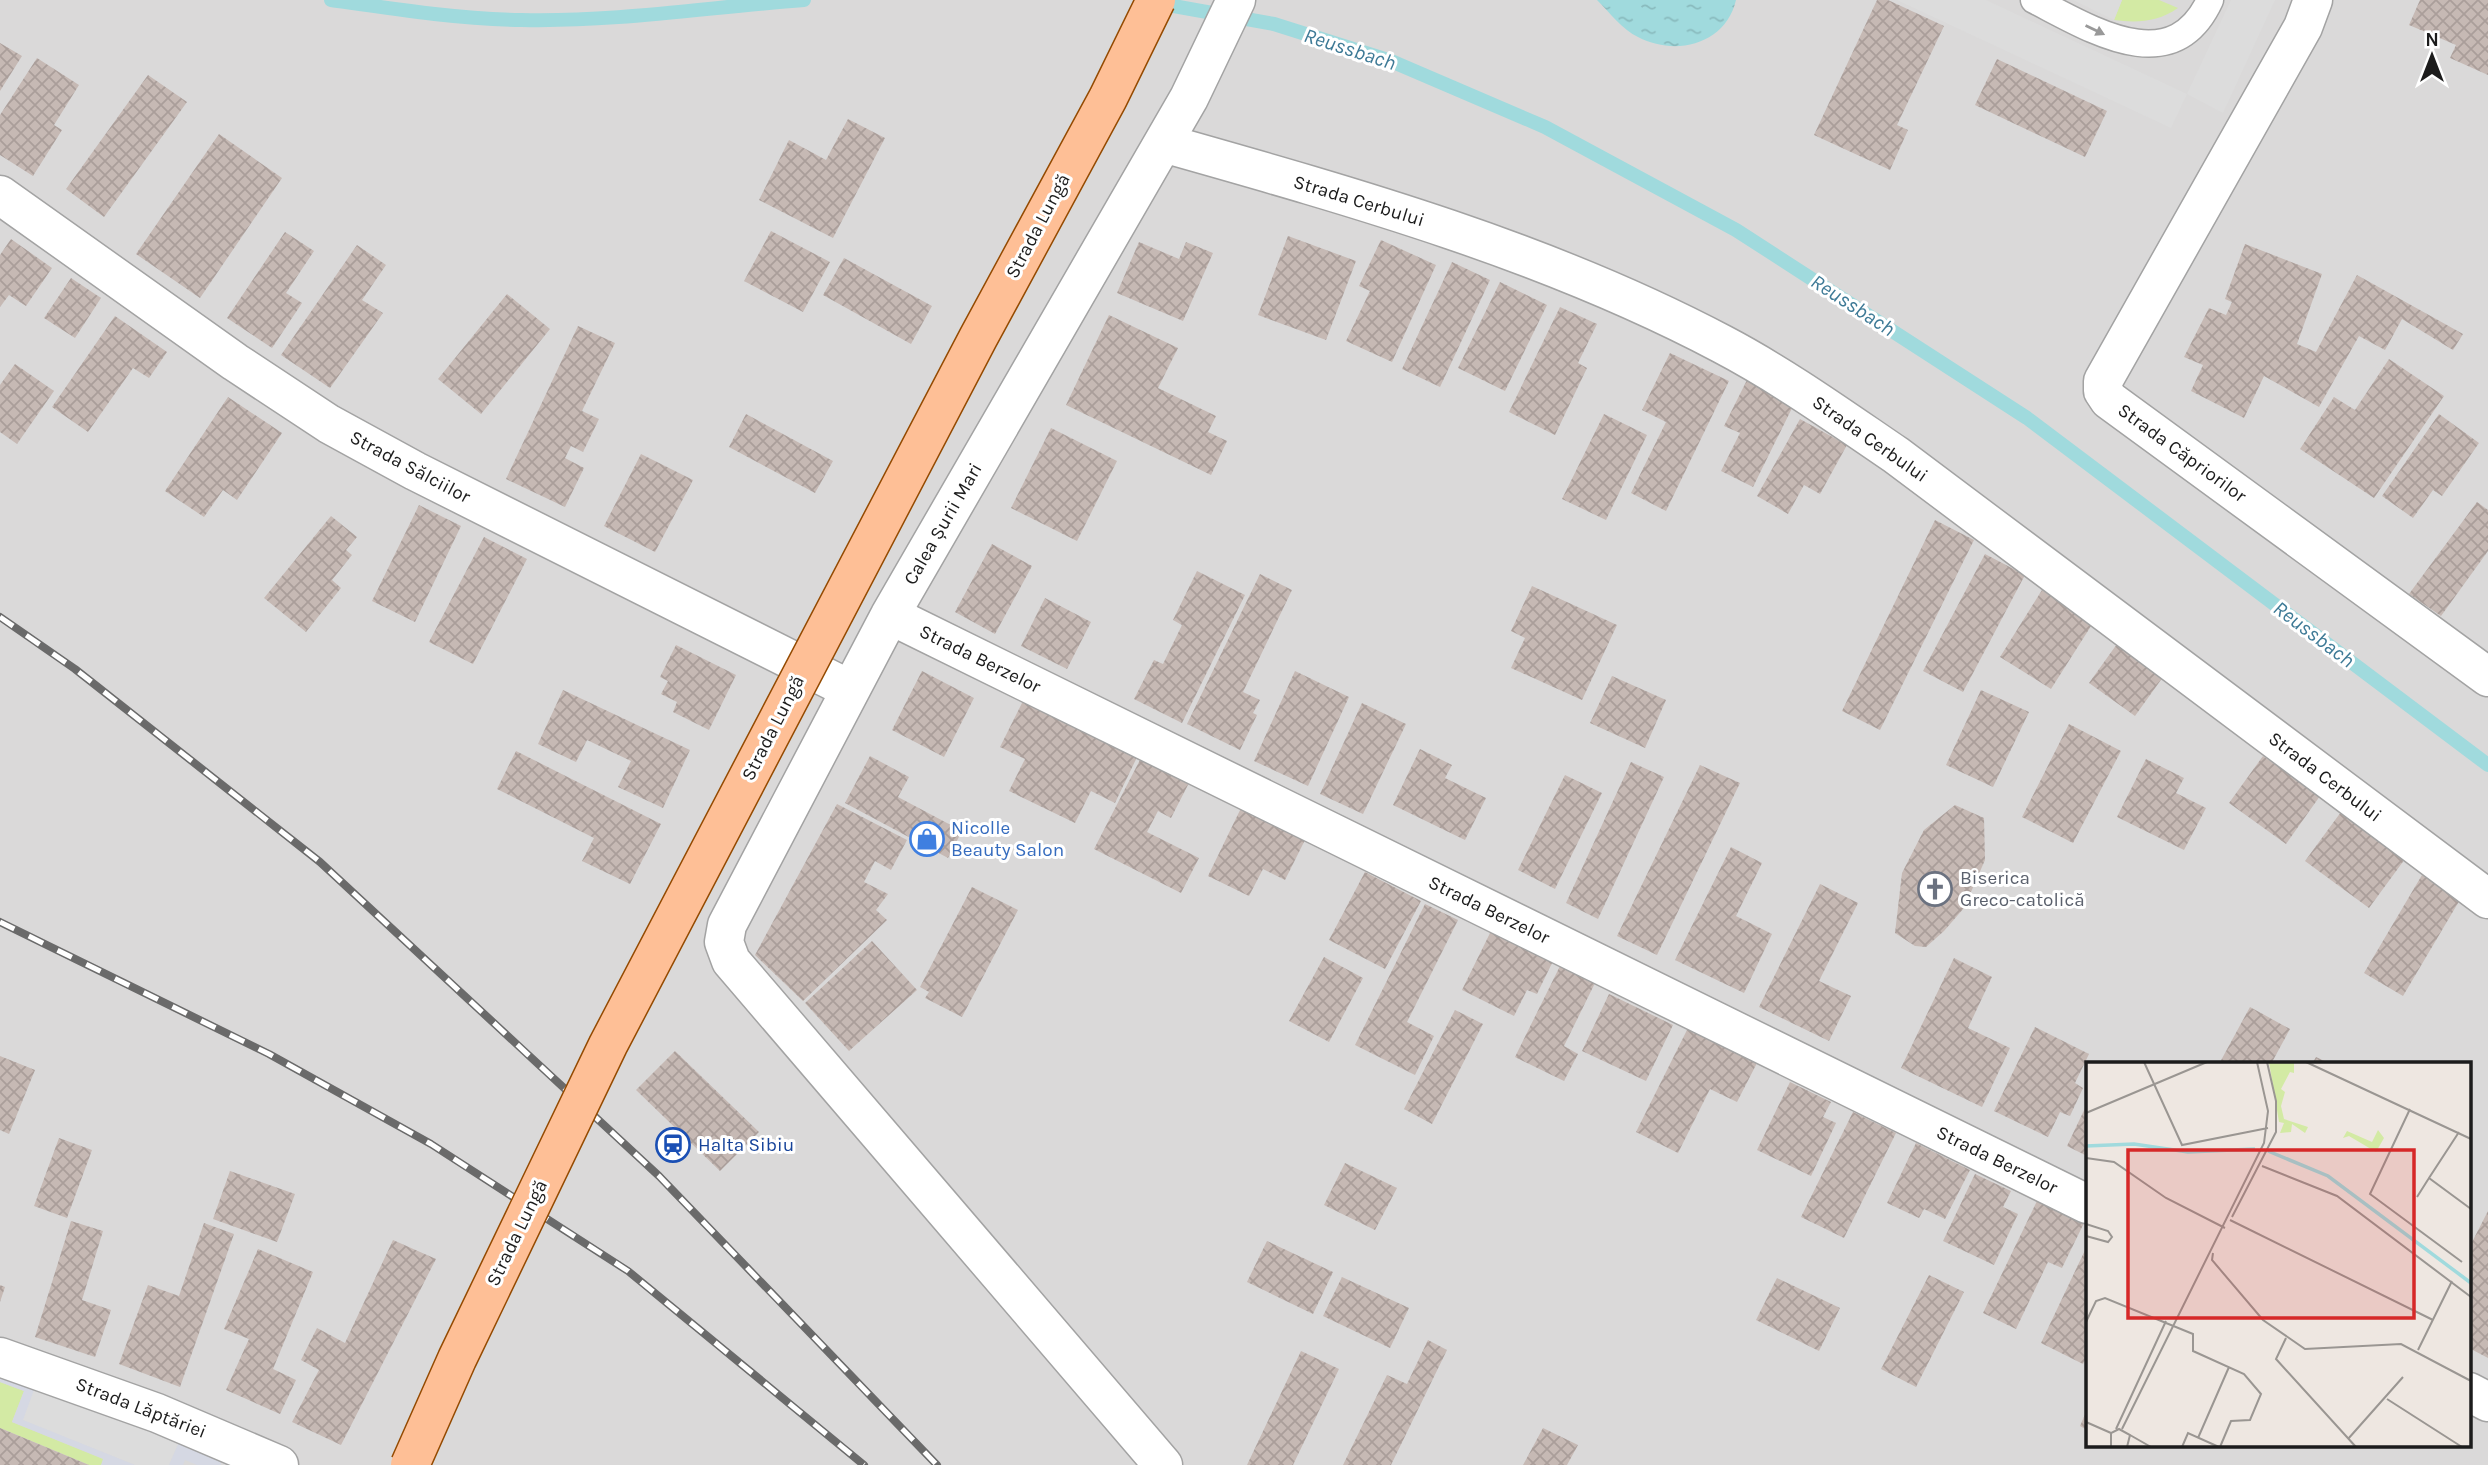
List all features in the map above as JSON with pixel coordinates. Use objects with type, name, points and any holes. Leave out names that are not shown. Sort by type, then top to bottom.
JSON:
[{"type":"main road","name":"Strada Lungă","points":[[410,1465],[457,1359],[608,1045],[939,413],[1108,98],[1156,0]]},
{"type":"street","name":"Calea Șurii Mari","points":[[1163,1465],[731,961],[724,942],[727,925],[849,689],[1189,98],[1236,0]]},
{"type":"street","name":"Strada Căpriorilor","points":[[2313,0],[2303,27],[2103,381],[2103,391],[2120,408],[2488,677]]},
{"type":"street","name":"Strada Cerbului","points":[[1163,143],[1322,188],[1522,254],[1616,292],[1723,344],[1818,402],[1896,455],[2488,899]]},
{"type":"street","name":"Strada Sălciilor","points":[[0,195],[235,362],[330,424],[415,471],[849,689]]},
{"type":"street","name":"Strada Berzelor","points":[[890,615],[2086,1204]]},
{"type":"street","name":"Strada Lăptăriei","points":[[0,1357],[156,1413],[279,1465]]},
{"type":"street","points":[[2470,1393],[2488,1402]]},
{"type":"lane","points":[[2034,0],[2111,38],[2140,44],[2166,41],[2188,32],[2202,18],[2210,0]]},
{"type":"shaded area","points":[[0,0],[2488,0],[2488,1465],[0,1465]]},
{"type":"shaded area","points":[[1897,0],[1986,0],[2187,94],[2171,128]]},
{"type":"shaded area","points":[[2073,0],[2122,0],[2114,20]]},
{"type":"shaded area","points":[[2231,0],[2275,0],[2223,113],[2187,94]]},
{"type":"shaded area","points":[[0,1375],[35,1387],[23,1420],[135,1465],[101,1465],[103,1459],[12,1422],[24,1391],[0,1382]]},
{"type":"shaded area","points":[[35,1387],[179,1442],[169,1465],[135,1465],[22,1420]]},
{"type":"shaded area","points":[[179,1442],[220,1459],[221,1465],[197,1465],[185,1460],[183,1465],[169,1465]]},
{"type":"green space","points":[[2122,0],[2159,0],[2178,8],[2147,20],[2114,20]]},
{"type":"green space","points":[[0,1382],[24,1391],[12,1422],[104,1459],[101,1465],[89,1465],[0,1428]]},
{"type":"water","points":[[1597,0],[1736,0],[1722,27],[1711,36],[1683,46],[1668,46],[1632,34]]},
{"type":"building","points":[[1877,0],[1888,0],[1944,26],[1897,125],[1908,130],[1890,170],[1814,135]]},
{"type":"building","points":[[2420,0],[2488,0],[2488,75],[2450,58],[2456,45],[2409,25]]},
{"type":"building","points":[[0,43],[22,56],[0,91]]},
{"type":"building","points":[[37,58],[79,85],[54,125],[62,130],[33,176],[0,155],[0,115]]},
{"type":"building","points":[[1997,59],[2107,111],[2085,157],[1975,105]]},
{"type":"building","points":[[148,75],[187,102],[104,217],[66,189]]},
{"type":"building","points":[[848,119],[885,138],[833,238],[759,200],[789,140],[826,160]]},
{"type":"building","points":[[219,134],[282,178],[200,298],[136,254]]},
{"type":"building","points":[[771,231],[830,262],[803,312],[744,281]]},
{"type":"building","points":[[285,232],[314,251],[286,293],[302,303],[272,348],[227,318]]},
{"type":"building","points":[[1288,236],[1356,261],[1326,340],[1258,315]]},
{"type":"building","points":[[11,239],[52,268],[26,306],[9,295],[0,307],[0,255]]},
{"type":"building","points":[[1381,240],[1436,265],[1392,362],[1346,341],[1370,291],[1359,286]]},
{"type":"building","points":[[1139,242],[1179,259],[1186,242],[1213,253],[1183,321],[1117,293]]},
{"type":"building","points":[[2245,244],[2322,274],[2297,344],[2316,352],[2357,275],[2463,334],[2453,350],[2402,319],[2385,350],[2359,336],[2319,407],[2264,376],[2244,418],[2191,391],[2203,365],[2184,357],[2209,308],[2226,315],[2232,302],[2225,299]]},
{"type":"building","points":[[357,245],[386,265],[362,300],[383,313],[330,388],[281,355]]},
{"type":"building","points":[[844,258],[932,306],[911,344],[823,295]]},
{"type":"building","points":[[1452,262],[1490,280],[1440,387],[1402,369]]},
{"type":"building","points":[[71,278],[101,298],[75,338],[44,318]]},
{"type":"building","points":[[1500,282],[1547,305],[1505,391],[1458,368]]},
{"type":"building","points":[[507,294],[550,329],[481,414],[438,379]]},
{"type":"building","points":[[1560,307],[1597,324],[1578,363],[1587,368],[1555,435],[1509,412]]},
{"type":"building","points":[[1109,315],[1178,348],[1158,388],[1216,416],[1208,432],[1227,441],[1211,475],[1066,405]]},
{"type":"building","points":[[115,316],[167,352],[149,378],[133,368],[88,432],[52,407]]},
{"type":"building","points":[[578,326],[615,343],[582,411],[599,419],[583,452],[571,446],[565,458],[584,468],[565,507],[506,479]]},
{"type":"building","points":[[1670,353],[1729,381],[1666,511],[1631,493],[1666,422],[1642,410]]},
{"type":"building","points":[[2389,359],[2444,396],[2374,498],[2300,449],[2334,397],[2355,410]]},
{"type":"building","points":[[15,364],[54,391],[17,444],[0,432],[0,385]]},
{"type":"building","points":[[1747,380],[1794,404],[1753,487],[1721,471],[1740,433],[1724,426]]},
{"type":"building","points":[[228,397],[282,433],[237,500],[223,490],[204,517],[165,491]]},
{"type":"building","points":[[746,414],[833,461],[815,493],[729,447]]},
{"type":"building","points":[[1604,414],[1647,435],[1606,520],[1562,499]]},
{"type":"building","points":[[2439,414],[2479,443],[2442,496],[2433,490],[2413,518],[2382,496]]},
{"type":"building","points":[[1800,419],[1847,445],[1820,494],[1804,485],[1788,514],[1757,496]]},
{"type":"building","points":[[1051,428],[1117,461],[1077,541],[1011,508]]},
{"type":"building","points":[[641,454],[693,480],[655,552],[604,526]]},
{"type":"building","points":[[2477,502],[2488,510],[2488,551],[2441,616],[2409,594]]},
{"type":"building","points":[[419,505],[461,526],[415,622],[372,601]]},
{"type":"building","points":[[331,516],[357,537],[346,550],[352,555],[332,580],[341,588],[306,632],[264,598]]},
{"type":"building","points":[[1935,520],[1974,540],[1880,730],[1842,711]]},
{"type":"building","points":[[484,537],[527,559],[473,664],[429,642]]},
{"type":"building","points":[[992,544],[1032,566],[995,634],[955,612]]},
{"type":"building","points":[[1985,554],[2025,575],[1963,692],[1923,671]]},
{"type":"building","points":[[1197,571],[1245,595],[1182,723],[1134,699],[1154,660],[1163,664],[1182,625],[1173,620]]},
{"type":"building","points":[[1260,574],[1292,590],[1243,692],[1260,700],[1253,713],[1257,715],[1240,750],[1187,724]]},
{"type":"building","points":[[1532,586],[1617,625],[1582,700],[1511,668],[1525,638],[1511,631]]},
{"type":"building","points":[[2042,590],[2093,623],[2051,689],[2000,657]]},
{"type":"building","points":[[1045,598],[1091,622],[1067,669],[1021,646]]},
{"type":"building","points":[[2117,644],[2163,677],[2135,716],[2089,683]]},
{"type":"building","points":[[676,645],[736,675],[709,730],[673,712],[677,702],[661,694],[668,681],[660,677]]},
{"type":"building","points":[[922,671],[974,698],[944,757],[892,730]]},
{"type":"building","points":[[1295,671],[1349,697],[1308,786],[1254,761]]},
{"type":"building","points":[[1612,676],[1666,700],[1645,748],[1590,723]]},
{"type":"building","points":[[563,690],[690,750],[663,808],[618,787],[631,761],[587,740],[576,762],[538,744]]},
{"type":"building","points":[[1981,690],[2029,712],[1993,787],[1946,765]]},
{"type":"building","points":[[1025,697],[1139,753],[1115,803],[1091,791],[1075,823],[1009,791],[1025,759],[1000,747]]},
{"type":"building","points":[[1362,703],[1406,724],[1363,814],[1320,794]]},
{"type":"building","points":[[2069,724],[2121,751],[2073,843],[2022,817]]},
{"type":"building","points":[[1420,749],[1452,765],[1445,778],[1486,798],[1465,840],[1393,805]]},
{"type":"building","points":[[516,751],[661,824],[630,884],[582,861],[594,838],[497,789]]},
{"type":"building","points":[[870,756],[909,777],[898,797],[962,831],[948,858],[845,803]]},
{"type":"building","points":[[1142,756],[1190,781],[1171,818],[1158,811],[1147,832],[1199,858],[1181,893],[1094,849]]},
{"type":"building","points":[[2263,756],[2320,796],[2286,844],[2229,803]]},
{"type":"building","points":[[2146,759],[2184,778],[2176,793],[2206,808],[2184,850],[2117,817]]},
{"type":"building","points":[[1631,762],[1664,777],[1598,919],[1566,903]]},
{"type":"building","points":[[1700,765],[1740,783],[1657,955],[1617,936]]},
{"type":"building","points":[[1565,775],[1602,793],[1555,889],[1518,870]]},
{"type":"building","points":[[837,804],[907,840],[891,870],[875,861],[864,882],[888,894],[876,910],[887,920],[803,1001],[755,955]]},
{"type":"building","points":[[1243,804],[1307,836],[1285,880],[1263,869],[1249,896],[1208,876]]},
{"type":"building","name":"Biserica Greco-catolică","points":[[1955,805],[1984,818],[1985,860],[1964,908],[1926,947],[1915,946],[1895,933],[1902,873],[1924,830]]},
{"type":"building","points":[[2341,812],[2405,859],[2369,908],[2305,861]]},
{"type":"building","points":[[1731,847],[1762,863],[1736,916],[1772,934],[1744,993],[1675,960]]},
{"type":"building","points":[[1365,872],[1421,901],[1385,969],[1329,940]]},
{"type":"building","points":[[2422,875],[2461,898],[2403,996],[2364,973]]},
{"type":"building","points":[[1820,884],[1858,903],[1819,981],[1851,996],[1829,1041],[1759,1007]]},
{"type":"building","points":[[972,887],[1018,910],[962,1017],[925,998],[929,992],[920,987]]},
{"type":"building","points":[[1425,904],[1458,920],[1407,1022],[1434,1036],[1415,1075],[1355,1045]]},
{"type":"building","points":[[1492,929],[1554,959],[1537,994],[1527,990],[1514,1016],[1462,990]]},
{"type":"building","points":[[872,941],[917,990],[849,1051],[805,1003]]},
{"type":"building","points":[[1324,957],[1363,978],[1329,1042],[1289,1021]]},
{"type":"building","points":[[1954,958],[1992,977],[1968,1028],[2010,1048],[1982,1107],[1901,1068]]},
{"type":"building","points":[[1560,966],[1595,983],[1564,1046],[1578,1054],[1564,1081],[1515,1057]]},
{"type":"building","points":[[1609,994],[1673,1025],[1646,1081],[1582,1051]]},
{"type":"building","points":[[2250,1007],[2290,1029],[2272,1062],[2220,1062]]},
{"type":"building","points":[[1455,1010],[1483,1024],[1432,1124],[1404,1109]]},
{"type":"building","points":[[2035,1027],[2089,1054],[2075,1083],[2083,1088],[2070,1116],[2060,1112],[2048,1137],[1994,1111]]},
{"type":"building","points":[[1688,1028],[1757,1063],[1737,1102],[1710,1089],[1678,1153],[1636,1132]]},
{"type":"building","points":[[675,1051],[759,1132],[720,1171],[636,1090]]},
{"type":"building","points":[[0,1056],[35,1070],[9,1134],[0,1130]]},
{"type":"building","points":[[2316,1057],[2327,1062],[2313,1062]]},
{"type":"building","points":[[1790,1082],[1831,1102],[1823,1117],[1836,1123],[1811,1176],[1757,1150]]},
{"type":"building","points":[[2086,1106],[2086,1156],[2067,1146]]},
{"type":"building","points":[[1853,1112],[1896,1133],[1844,1238],[1801,1217]]},
{"type":"building","points":[[59,1138],[92,1150],[67,1218],[34,1206]]},
{"type":"building","points":[[1916,1143],[1970,1170],[1945,1219],[1924,1209],[1919,1218],[1887,1203]]},
{"type":"building","points":[[1345,1163],[1397,1188],[1375,1230],[1324,1205]]},
{"type":"building","points":[[230,1171],[295,1194],[277,1242],[213,1219]]},
{"type":"building","points":[[1975,1174],[2011,1191],[2003,1207],[2018,1214],[1994,1265],[1943,1241]]},
{"type":"building","points":[[2037,1201],[2084,1223],[2062,1268],[2048,1262],[2016,1329],[1983,1313]]},
{"type":"building","points":[[2488,1211],[2488,1358],[2470,1349],[2470,1246]]},
{"type":"building","points":[[71,1221],[103,1231],[82,1300],[111,1310],[95,1357],[35,1337]]},
{"type":"building","points":[[204,1223],[234,1234],[180,1387],[119,1364],[148,1285],[179,1296]]},
{"type":"building","points":[[393,1240],[436,1259],[341,1445],[292,1422],[319,1370],[301,1360],[317,1328],[345,1343]]},
{"type":"building","points":[[1267,1241],[1333,1272],[1313,1314],[1247,1282]]},
{"type":"building","points":[[2086,1248],[2086,1358],[2083,1364],[2041,1343]]},
{"type":"building","points":[[258,1249],[313,1272],[273,1369],[296,1380],[280,1414],[226,1390],[249,1339],[224,1329]]},
{"type":"building","points":[[1929,1275],[1964,1292],[1916,1387],[1881,1369]]},
{"type":"building","points":[[1342,1277],[1409,1308],[1390,1348],[1323,1316]]},
{"type":"building","points":[[1777,1278],[1840,1308],[1819,1351],[1756,1320]]},
{"type":"building","points":[[0,1285],[5,1287],[0,1302]]},
{"type":"building","points":[[1428,1340],[1447,1350],[1391,1465],[1343,1465],[1387,1375],[1407,1384]]},
{"type":"building","points":[[1301,1351],[1339,1369],[1293,1465],[1247,1465]]},
{"type":"building","points":[[2086,1412],[2086,1429],[2080,1426]]},
{"type":"building","points":[[0,1428],[89,1465],[0,1465]]},
{"type":"building","points":[[1543,1428],[1578,1445],[1567,1465],[1523,1465]]},
{"type":"waterway","name":"Reussbach","points":[[331,0],[450,16],[558,20],[804,0]]},
{"type":"waterway","name":"Reussbach","points":[[1157,3],[1274,24],[1391,61],[1545,127],[1736,230],[2027,418],[2488,765]]},
{"type":"railway","points":[[0,617],[75,669],[320,862],[659,1176],[937,1465]]},
{"type":"railway","points":[[0,922],[269,1054],[431,1144],[628,1271],[864,1465]]},
{"type":"place","name":"Nicolle Beauty Salon","points":[[927,839]]},
{"type":"place","name":"Biserica Greco-catolică","points":[[1935,889]]},
{"type":"place","name":"Halta Sibiu","points":[[673,1145]]}]
